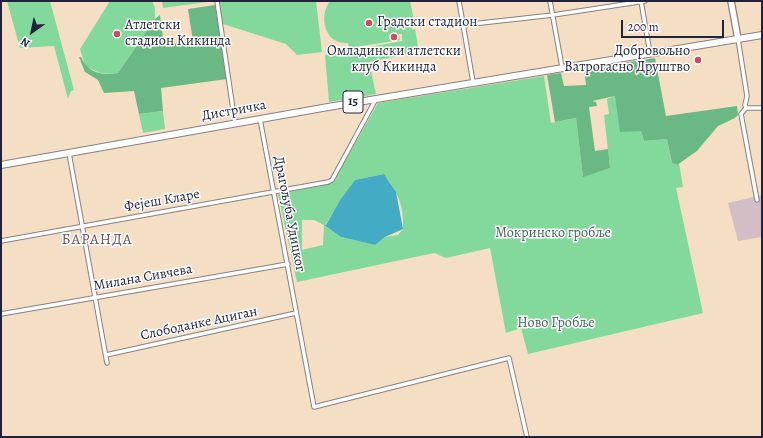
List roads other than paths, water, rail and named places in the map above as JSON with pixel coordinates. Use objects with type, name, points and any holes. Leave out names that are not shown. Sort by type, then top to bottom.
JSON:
[{"type":"main road","name":"15","points":[[472,83],[562,67],[762,36]]},
{"type":"main road","name":"Дистричка","points":[[1,165],[376,98],[472,83]]},
{"type":"street","points":[[217,1],[236,123]]},
{"type":"street","points":[[459,1],[472,83]]},
{"type":"street","points":[[550,1],[562,67]]},
{"type":"street","points":[[463,25],[553,15],[642,1],[650,53]]},
{"type":"street","points":[[731,1],[747,96],[745,105],[746,108],[741,114],[757,200]]},
{"type":"street","name":"Фејеш Кларе","points":[[1,241],[328,182],[332,180],[376,98]]},
{"type":"street","points":[[746,108],[762,108]]},
{"type":"street","name":"Драгољуба Удицког","points":[[260,119],[314,407],[509,358],[526,437]]},
{"type":"street","points":[[69,153],[94,298],[107,363]]},
{"type":"street","name":"Милана Сивчева","points":[[1,314],[288,264]]},
{"type":"street","name":"Слободанке Ациган","points":[[106,355],[296,313]]},
{"type":"water","points":[[384,174],[396,192],[403,229],[385,237],[375,245],[341,237],[324,225],[326,225],[340,200],[355,180]]},
{"type":"place","name":"Градски стадион","points":[[369,23]]},
{"type":"place","name":"Атлетски стадион Кикинда","points":[[117,34]]},
{"type":"place","name":"Омладински атлетски клуб Кикинда","points":[[394,37]]},
{"type":"place","name":"Добровољно Ватрогасно Друштво","points":[[698,60]]},
{"type":"district","name":"БАРАНДА","points":[[97,240]]},
{"type":"park label","name":"Мокринско гробље","points":[[553,234]]},
{"type":"park label","name":"Ново Гробље","points":[[556,324]]}]
